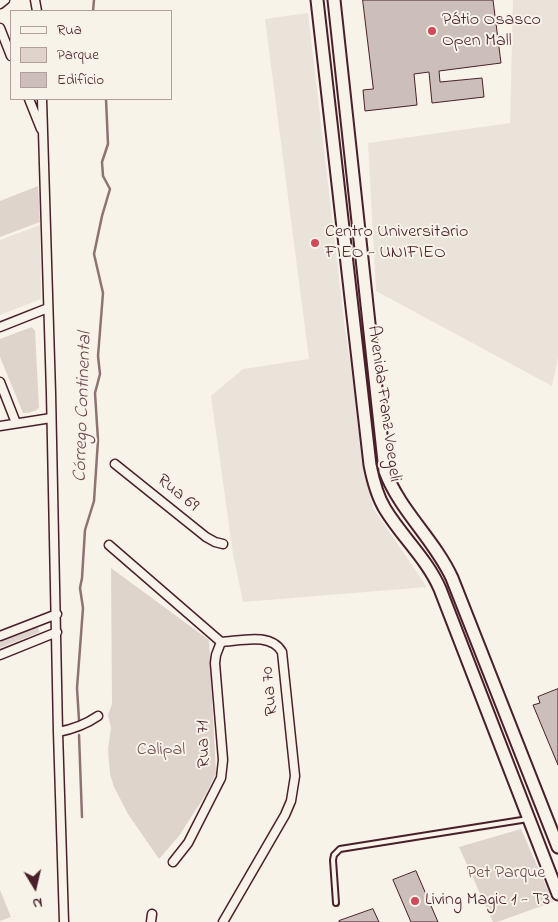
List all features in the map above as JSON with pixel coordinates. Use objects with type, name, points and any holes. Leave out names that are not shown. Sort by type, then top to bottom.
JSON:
[{"type":"main road","name":"Avenida Franz Voegeli","points":[[318,0],[370,465],[379,498],[388,514],[432,573],[450,613],[557,888]]},
{"type":"main road","name":"Avenida Franz Voegeli","points":[[334,0],[386,471],[394,491],[446,565],[558,847]]},
{"type":"main road","points":[[379,498],[394,491]]},
{"type":"main road","points":[[388,514],[392,507],[401,501]]},
{"type":"main road","points":[[450,613],[462,633],[476,639]]},
{"type":"street","points":[[0,4],[5,0]]},
{"type":"street","points":[[0,28],[10,53]]},
{"type":"street","points":[[29,100],[44,136]]},
{"type":"street","points":[[42,100],[64,922]]},
{"type":"street","points":[[0,327],[48,308]]},
{"type":"street","points":[[0,382],[16,424]]},
{"type":"street","points":[[0,426],[51,418]]},
{"type":"street","name":"Rua 69","points":[[115,464],[206,537],[214,542],[223,544]]},
{"type":"street","points":[[109,545],[221,642]]},
{"type":"street","points":[[0,636],[57,614]]},
{"type":"street","points":[[0,655],[57,632]]},
{"type":"street","name":"Rua 70","points":[[221,642],[265,639],[279,647],[283,660],[295,776],[291,801],[285,815],[223,922]]},
{"type":"street","name":"Rua 71","points":[[173,862],[182,853],[197,827],[218,786],[223,770],[215,663],[221,642]]},
{"type":"street","points":[[58,732],[77,728],[98,716]]},
{"type":"lane","points":[[336,904],[333,860],[334,855],[340,849],[529,819]]},
{"type":"shaded area","points":[[513,0],[558,0],[558,358],[552,386],[376,291],[368,143],[510,123]]},
{"type":"shaded area","name":"Centro Universitario FIEO - UNIFIEO","points":[[308,13],[345,329],[373,508],[427,587],[243,602],[233,554],[211,396],[243,369],[309,359],[265,19]]},
{"type":"shaded area","points":[[40,225],[41,299],[0,315],[0,240]]},
{"type":"green space","points":[[38,186],[40,222],[0,237],[0,201]]},
{"type":"green space","points":[[32,327],[35,331],[39,408],[23,413],[0,357],[0,339]]},
{"type":"green space","name":"Calipal","points":[[111,568],[209,640],[216,773],[206,794],[179,836],[159,859],[128,814],[114,787],[110,774],[108,749],[111,728],[108,715],[112,704]]},
{"type":"green space","points":[[37,627],[40,632],[0,648],[0,642]]},
{"type":"green space","name":"Pet Parque","points":[[521,829],[553,902],[493,922],[459,847]]},
{"type":"green space","points":[[0,890],[11,917],[0,921]]},
{"type":"building","name":"Pátio Osasco Open Mall","points":[[363,0],[493,0],[501,63],[439,71],[440,82],[482,78],[484,97],[432,103],[429,72],[414,74],[417,105],[365,111],[363,90],[373,89]]},
{"type":"building","points":[[558,689],[558,765],[533,705],[540,703],[538,697]]},
{"type":"building","name":"Living Magic 1 - T3","points":[[416,871],[438,922],[411,922],[393,880]]},
{"type":"building","points":[[373,909],[379,922],[339,922],[339,921]]},
{"type":"waterway","name":"Córrego Continental","points":[[93,10],[94,0]]},
{"type":"waterway","name":"Córrego Continental","points":[[79,720],[77,688],[83,608],[80,588],[85,530],[94,501],[98,440],[95,393],[100,374],[98,356],[103,293],[94,254],[110,189],[103,176],[102,162],[108,144],[106,100]]},
{"type":"waterway","name":"Córrego Continental","points":[[79,735],[82,817]]},
{"type":"place","name":"Pátio Osasco Open Mall","points":[[432,31]]},
{"type":"place","name":"Centro Universitario FIEO - UNIFIEO","points":[[315,243]]},
{"type":"place","name":"Living Magic 1 - T3","points":[[415,901]]}]
